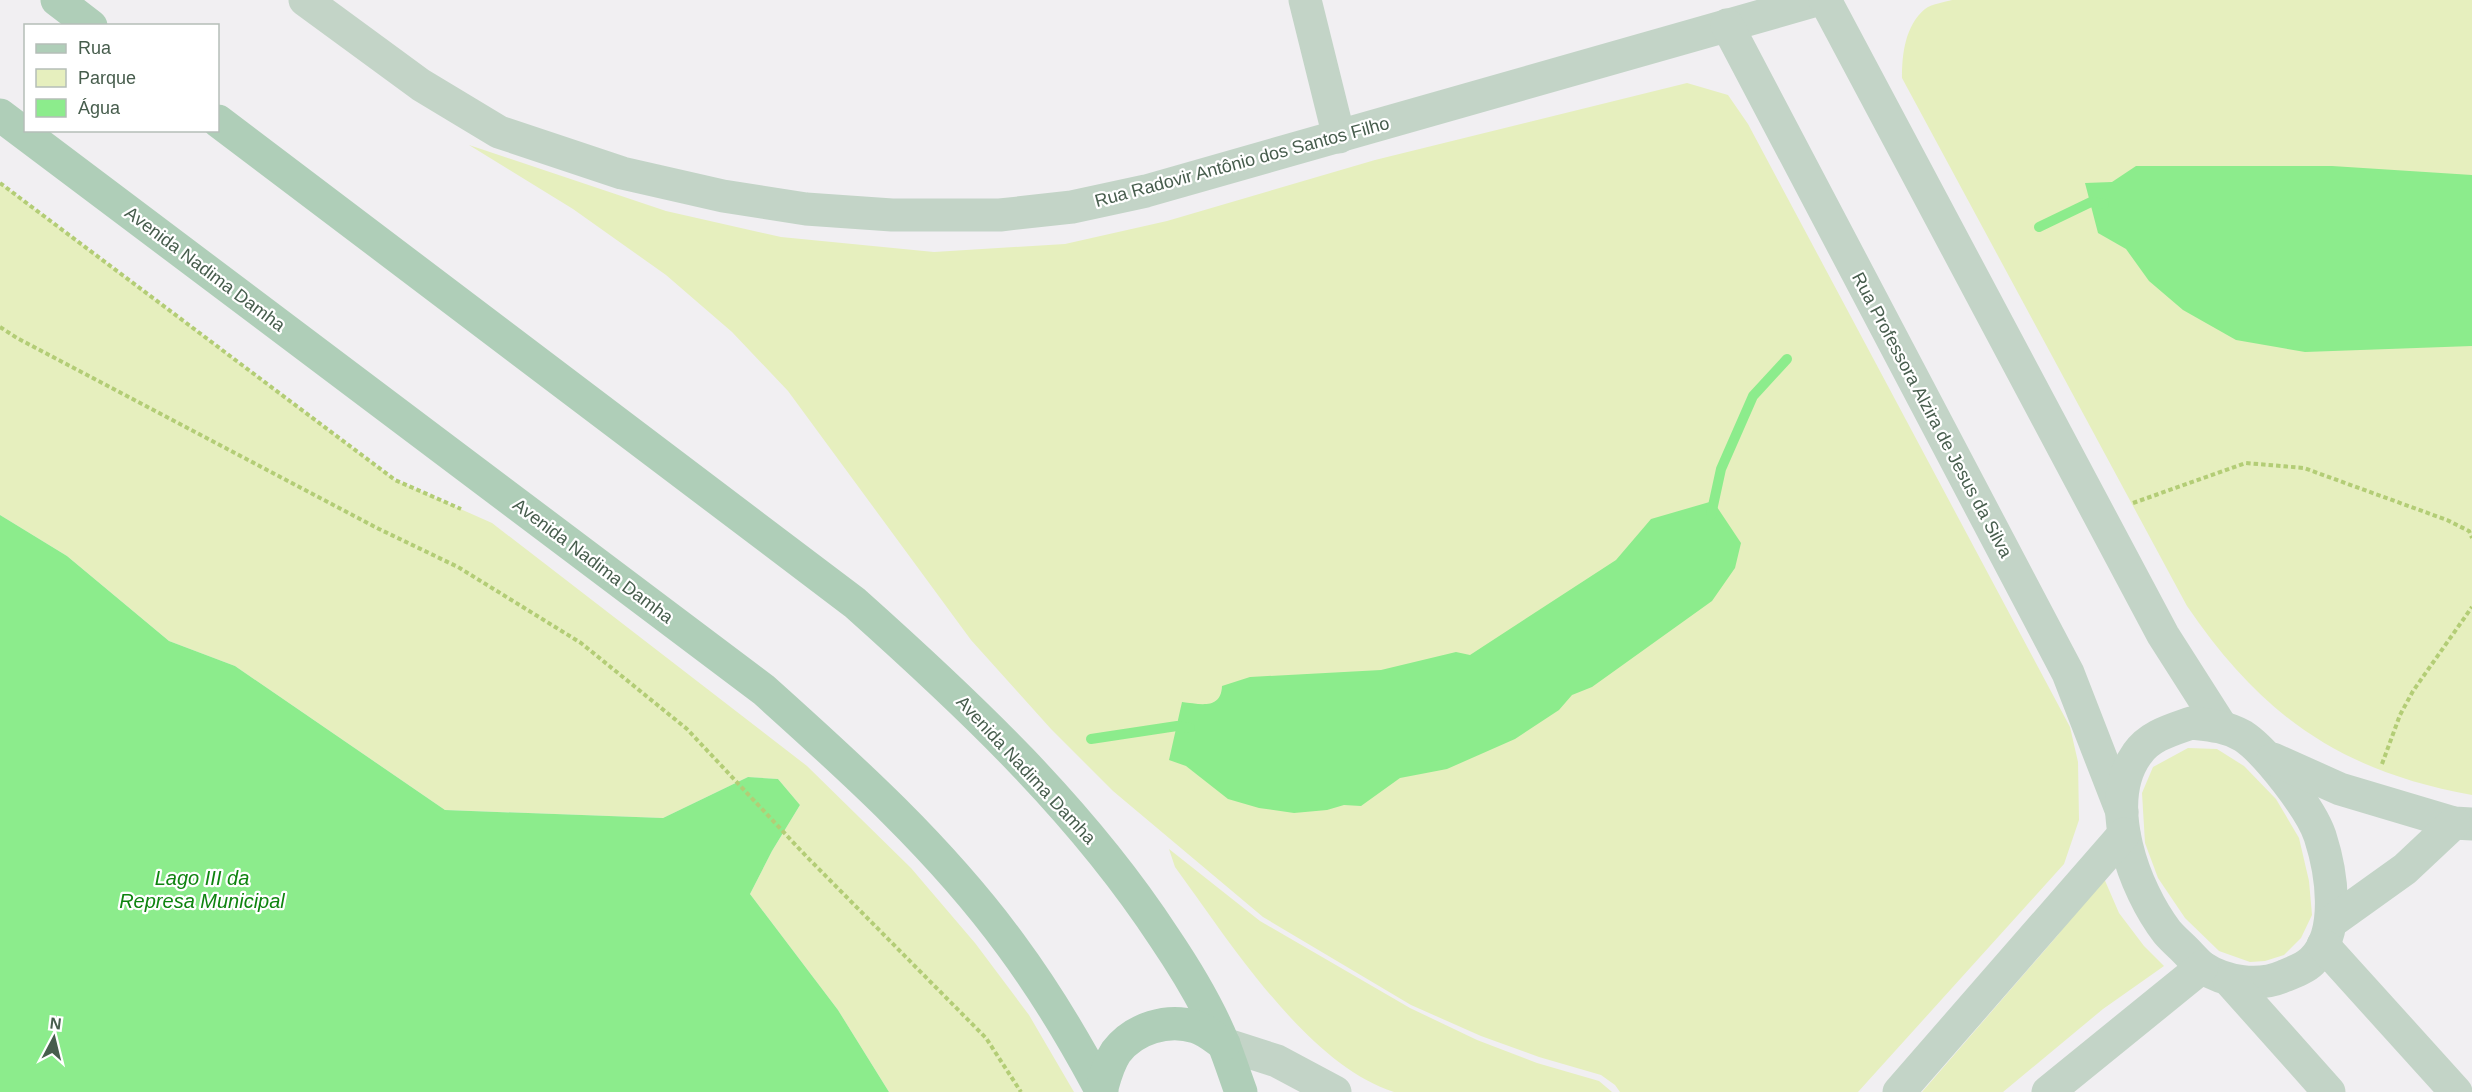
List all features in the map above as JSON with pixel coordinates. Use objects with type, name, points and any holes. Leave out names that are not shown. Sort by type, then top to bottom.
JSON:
[{"type":"main road","points":[[57,0],[88,24]]},
{"type":"main road","name":"Avenida Nadima Damha","points":[[0,115],[764,690],[838,756],[920,838],[980,906],[1044,993],[1071,1035],[1102,1092]]},
{"type":"main road","name":"Avenida Nadima Damha","points":[[219,122],[855,603],[942,681],[1026,766],[1117,871],[1179,960],[1224,1044],[1241,1092]]},
{"type":"main road","points":[[1102,1092],[1107,1069],[1117,1052],[1130,1038],[1148,1028],[1180,1024],[1197,1027],[1224,1044]]},
{"type":"street","name":"Rua Radovir Antônio dos Santos Filho","points":[[305,0],[421,85],[499,132],[622,173],[723,196],[806,209],[892,214],[1000,215],[1072,207],[1146,191],[1817,0]]},
{"type":"street","points":[[1305,0],[1339,136]]},
{"type":"street","points":[[1825,0],[2163,635],[2222,726]]},
{"type":"street","name":"Rua Professora Alzira de Jesus da Silva","points":[[1727,25],[2068,673],[2123,823],[2143,890],[2167,932],[2215,973]]},
{"type":"street","points":[[1899,1092],[2123,823],[2123,781],[2137,753],[2161,733],[2190,723],[2222,726],[2244,737],[2294,791],[2319,834],[2330,880],[2327,933],[2456,1092]]},
{"type":"street","points":[[2260,753],[2340,789],[2463,824]]},
{"type":"street","points":[[2048,1092],[2215,973],[2271,982],[2298,970],[2313,960],[2327,933],[2463,824]]},
{"type":"street","points":[[2215,973],[2329,1092]]},
{"type":"street","points":[[1224,1044],[1277,1061],[1335,1092]]},
{"type":"path","points":[[0,183],[395,480],[470,514]]},
{"type":"path","points":[[0,327],[27,344],[358,518],[458,567],[581,643],[687,729],[806,856],[986,1038],[1021,1092]]},
{"type":"path","points":[[2099,515],[2246,463],[2304,468],[2447,520],[2471,532],[2472,538]]},
{"type":"path","points":[[2369,798],[2400,715],[2413,691],[2472,607]]},
{"type":"green space","points":[[1952,0],[2472,0],[2472,795],[2382,771],[2344,754],[2308,733],[2275,708],[2245,679],[2215,645],[2187,606],[1902,78],[1906,41],[1918,16],[1934,4]]},
{"type":"green space","points":[[1687,83],[1728,95],[1748,124],[2070,727],[2078,762],[2079,820],[2064,864],[1858,1092],[1620,1092],[1615,1085],[1601,1075],[1539,1057],[1481,1036],[1411,1005],[1263,917],[1113,791],[1051,729],[971,640],[788,391],[732,332],[666,275],[573,209],[469,145],[666,211],[781,237],[934,252],[1065,244],[1167,221],[1375,160]]},
{"type":"green space","points":[[0,183],[395,480],[492,523],[807,766],[911,868],[975,943],[1029,1015],[1074,1092],[889,1092],[838,1010],[750,894],[772,851],[800,805],[778,779],[748,777],[663,818],[445,810],[235,666],[169,641],[67,556],[0,515]]},
{"type":"green space","points":[[2188,748],[2217,749],[2244,766],[2276,799],[2299,838],[2309,881],[2312,915],[2301,938],[2284,955],[2265,961],[2250,962],[2219,951],[2185,918],[2158,878],[2145,843],[2142,793],[2153,767]]},
{"type":"green space","points":[[1169,849],[1260,921],[1410,1008],[1477,1040],[1537,1063],[1599,1081],[1612,1092],[1394,1092],[1361,1077],[1330,1055],[1271,996],[1175,867]]},
{"type":"green space","points":[[2103,876],[2119,913],[2144,946],[2164,966],[2103,1009],[2003,1092],[1922,1092],[2057,936]]},
{"type":"water","points":[[2136,166],[2332,166],[2472,175],[2472,346],[2305,352],[2236,340],[2183,310],[2149,281],[2126,249],[2098,233],[2085,183],[2112,182]]},
{"type":"water","points":[[1713,501],[1741,543],[1735,568],[1712,601],[1592,687],[1572,695],[1559,710],[1515,739],[1447,769],[1400,778],[1361,806],[1344,805],[1327,810],[1294,813],[1259,808],[1228,799],[1186,766],[1169,760],[1182,702],[1208,704],[1214,702],[1221,694],[1222,686],[1250,677],[1381,670],[1456,652],[1470,655],[1616,560],[1651,519]]},
{"type":"water","name":"Lago III da Represa Municipal","points":[[0,515],[67,556],[169,641],[235,666],[445,810],[663,818],[748,777],[778,779],[800,805],[772,851],[750,894],[838,1010],[889,1092],[0,1092]]},
{"type":"waterway","points":[[2039,227],[2091,202],[2104,204]]},
{"type":"waterway","points":[[1711,515],[1721,469],[1753,396],[1787,359]]},
{"type":"waterway","points":[[1091,739],[1177,726],[1190,728]]}]
